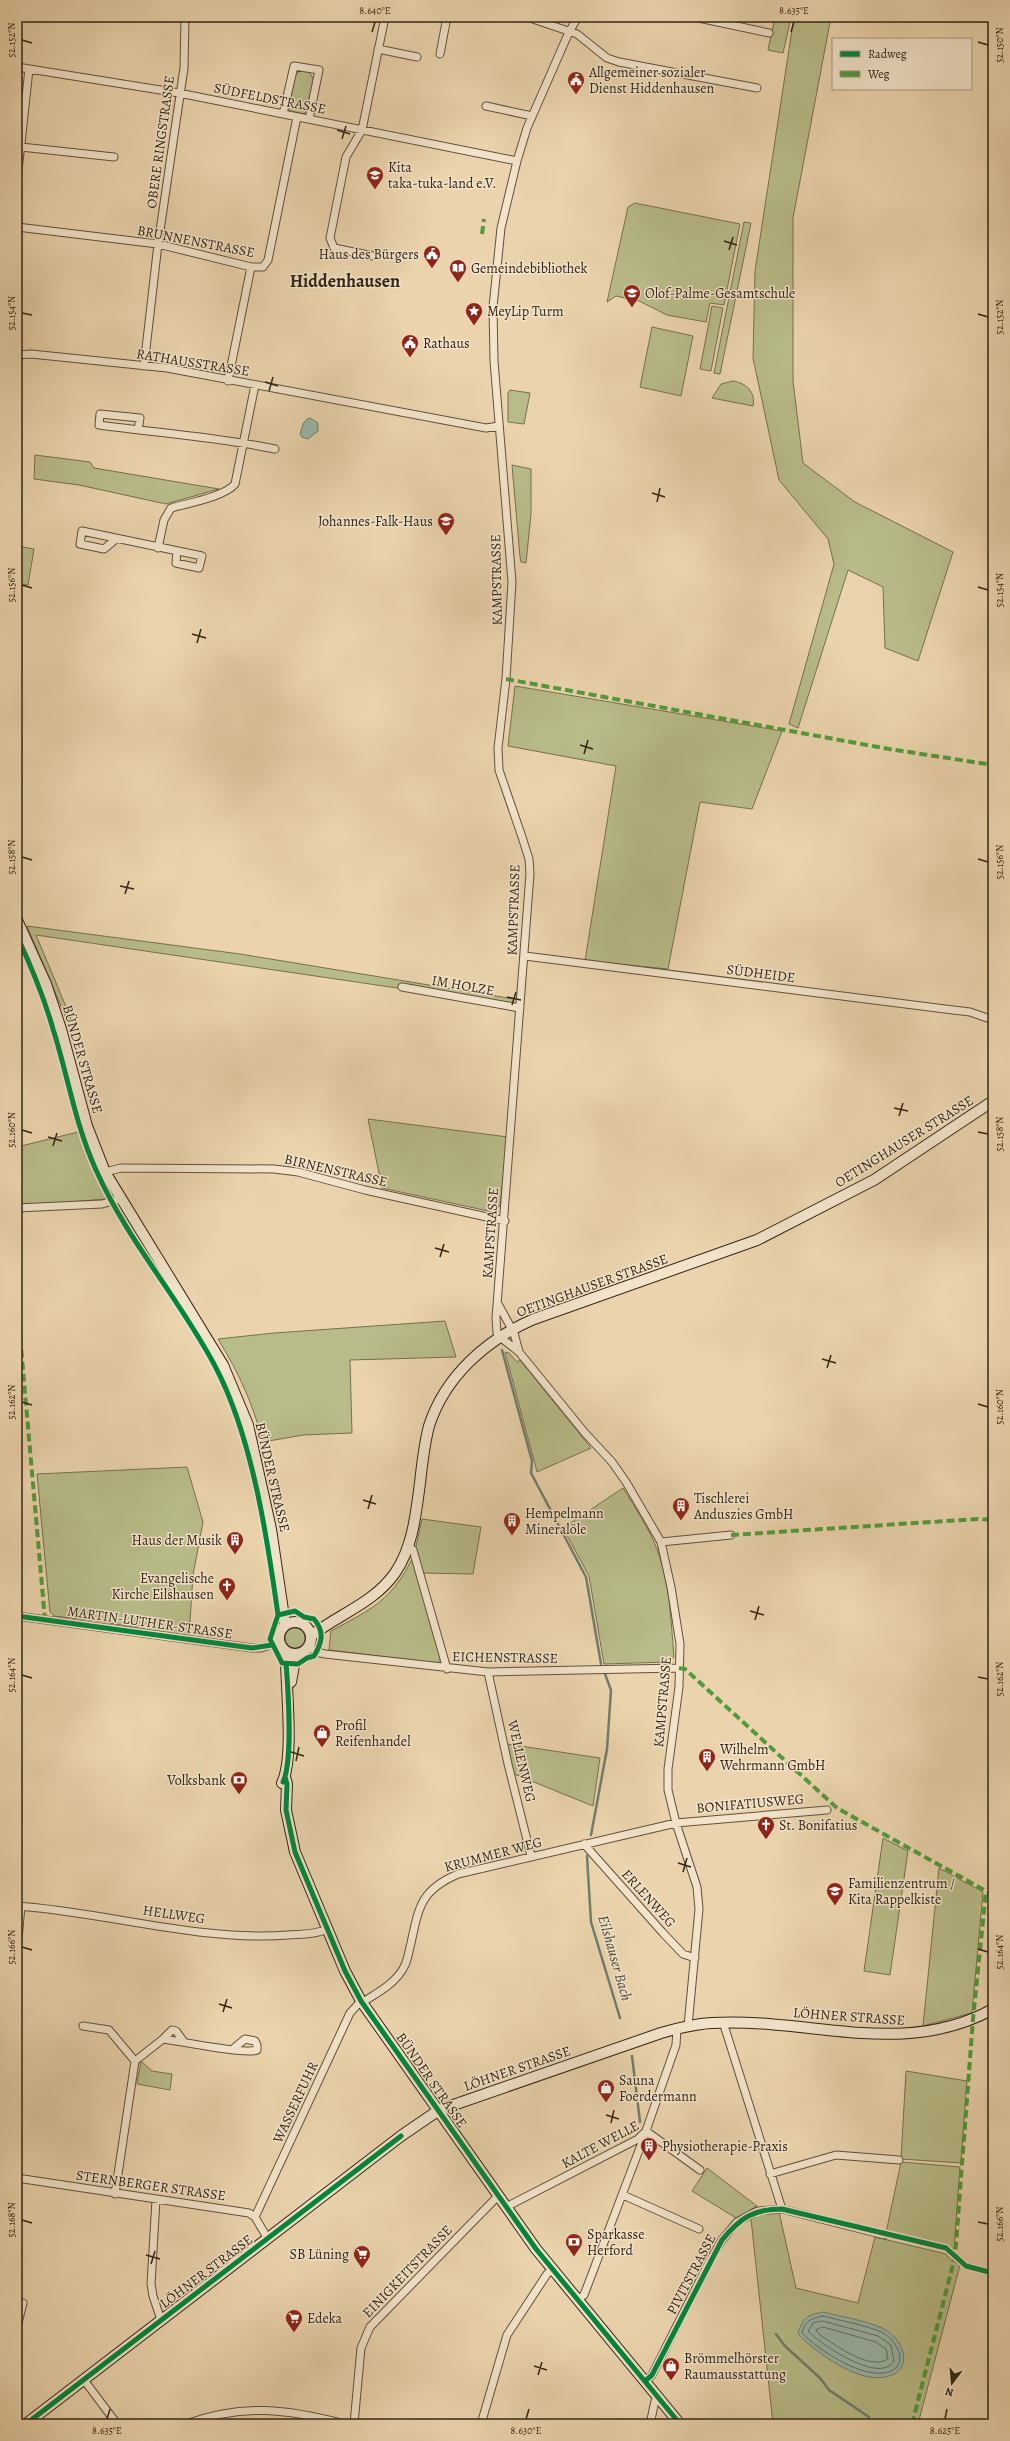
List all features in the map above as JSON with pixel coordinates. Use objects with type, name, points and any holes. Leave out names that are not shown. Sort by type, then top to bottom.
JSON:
[{"type":"main road","name":"BÜNDER STRASSE","points":[[17,920],[46,984],[61,1029],[87,1126],[105,1172],[122,1202],[130,1222],[141,1240],[152,1250],[223,1365],[241,1406],[258,1462],[281,1589],[290,1623]]},
{"type":"main road","name":"OETINGHAUSER STRASSE","points":[[310,1641],[339,1617],[371,1598],[385,1586],[396,1572],[408,1545],[417,1506],[424,1446],[433,1418],[449,1386],[462,1369],[500,1337],[534,1319],[757,1240],[874,1180],[993,1101]]},
{"type":"main road","name":"OETINGHAUSER STRASSE","points":[[307,1626],[339,1617]]},
{"type":"main road","points":[[290,1623],[307,1626],[310,1641],[296,1654],[286,1651],[279,1642],[281,1629],[290,1623]]},
{"type":"main road","name":"BÜNDER STRASSE","points":[[286,1651],[288,1698],[285,1777],[281,1785],[282,1803],[286,1810],[295,1852],[348,1978],[362,2002],[498,2196],[552,2270],[680,2424]]},
{"type":"main road","name":"BÜNDER STRASSE","points":[[288,1698],[296,1654]]},
{"type":"main road","name":"LÖHNER STRASSE","points":[[26,2424],[401,2136],[439,2110],[678,2028],[688,2026],[723,2022],[885,2035],[915,2034],[959,2024],[993,2008]]},
{"type":"street","name":"OBERE RINGSTRASSE","points":[[144,366],[158,244],[179,93],[184,68],[185,17]]},
{"type":"street","points":[[373,256],[334,248],[330,238],[346,157],[362,130],[385,17]]},
{"type":"street","points":[[440,54],[448,17]]},
{"type":"street","points":[[527,17],[577,34],[608,58],[619,62],[757,88]]},
{"type":"street","name":"KAMPSTRASSE","points":[[578,17],[569,32],[532,116],[517,161],[501,228],[493,307],[494,361],[512,582],[507,672],[498,748],[499,770],[529,859],[525,956],[497,1326],[500,1337],[519,1352],[584,1433],[612,1462],[626,1482],[661,1542],[672,1587],[680,1644],[680,1668],[668,1769],[668,1790],[676,1823],[697,1887],[699,1909],[688,2026]]},
{"type":"street","points":[[694,17],[769,33]]},
{"type":"street","points":[[378,49],[417,57]]},
{"type":"street","points":[[283,114],[294,66],[319,70],[309,119]]},
{"type":"street","name":"SÜDFELDSTRASSE","points":[[17,68],[179,93],[517,161]]},
{"type":"street","points":[[17,180],[29,69]]},
{"type":"street","points":[[486,106],[532,116]]},
{"type":"street","name":"BRUNNENSTRASSE","points":[[17,227],[158,244],[251,267],[263,267],[268,260],[297,117]]},
{"type":"street","points":[[20,147],[114,157]]},
{"type":"street","points":[[228,381],[251,267]]},
{"type":"street","name":"RATHAUSSTRASSE","points":[[19,354],[144,366],[486,428],[499,426]]},
{"type":"street","points":[[158,548],[164,520],[171,508],[230,489],[238,476],[254,385]]},
{"type":"street","points":[[138,430],[140,418],[100,414],[99,425],[138,430],[244,442],[275,449]]},
{"type":"street","points":[[116,539],[104,549],[80,544],[82,531],[176,551]]},
{"type":"street","name":"SÜDHEIDE","points":[[525,956],[964,1012],[993,1020]]},
{"type":"street","name":"IM HOLZE","points":[[402,987],[520,1008]]},
{"type":"street","name":"BIRNENSTRASSE","points":[[105,1172],[121,1168],[274,1169],[298,1172],[365,1190],[505,1221]]},
{"type":"street","points":[[17,1208],[122,1202]]},
{"type":"street","name":"KAMPSTRASSE","points":[[498,1304],[512,1330],[519,1352]]},
{"type":"street","points":[[661,1542],[731,1535]]},
{"type":"street","points":[[408,1545],[413,1550],[447,1669]]},
{"type":"street","name":"MARTIN-LUTHER-STRASSE","points":[[17,1616],[252,1648],[261,1648],[279,1642]]},
{"type":"street","name":"EICHENSTRASSE","points":[[310,1641],[316,1652],[325,1654],[447,1669],[488,1672],[680,1668]]},
{"type":"street","name":"WELLENWEG","points":[[488,1672],[508,1764],[531,1856]]},
{"type":"street","name":"BONIFATIUSWEG","points":[[676,1823],[826,1810]]},
{"type":"street","name":"KRUMMER WEG","points":[[362,2002],[391,1983],[405,1966],[418,1912],[424,1898],[431,1888],[441,1881],[458,1874],[676,1823]]},
{"type":"street","name":"ERLENWEG","points":[[584,1844],[663,1933],[684,1954],[695,1958]]},
{"type":"street","points":[[17,1950],[19,1906]]},
{"type":"street","name":"HELLWEG","points":[[19,1906],[217,1933],[269,1937],[316,1933],[327,1929]]},
{"type":"street","name":"WASSERFUHR","points":[[256,2217],[350,2013],[362,2002]]},
{"type":"street","points":[[723,2022],[782,2209]]},
{"type":"street","points":[[83,2026],[109,2030],[135,2061]]},
{"type":"street","points":[[577,2300],[584,2295],[646,2131],[676,2045],[678,2028]]},
{"type":"street","points":[[115,2194],[135,2061],[163,2039],[232,2049]]},
{"type":"street","name":"KALTE WELLE","points":[[506,2207],[638,2139],[646,2131],[700,2170]]},
{"type":"street","points":[[770,2174],[836,2155],[899,2160]]},
{"type":"street","name":"STERNBERGER STRASSE","points":[[17,2178],[115,2194],[249,2213],[256,2217]]},
{"type":"street","points":[[622,2195],[699,2229]]},
{"type":"street","name":"EINIGKEITSTRASSE","points":[[354,2424],[361,2348],[370,2327],[498,2196]]},
{"type":"street","points":[[156,2200],[151,2284],[152,2296],[161,2320]]},
{"type":"street","name":"PIVITSTRASSE","points":[[645,2381],[652,2375],[722,2240],[737,2222],[758,2211],[782,2209],[884,2235]]},
{"type":"street","points":[[256,2217],[268,2239]]},
{"type":"street","points":[[481,2424],[507,2335],[547,2274],[552,2270]]},
{"type":"street","points":[[17,2327],[23,2303]]},
{"type":"street","points":[[84,2380],[117,2424]]},
{"type":"street","points":[[650,2424],[655,2401],[659,2398]]},
{"type":"street","points":[[186,2424],[236,2412],[272,2409],[306,2414],[344,2424]]},
{"type":"green space","points":[[775,17],[791,17],[783,53],[768,50]]},
{"type":"green space","points":[[794,17],[831,17],[793,218],[793,381],[803,463],[855,502],[953,552],[918,661],[885,648],[883,587],[848,570],[798,728],[789,724],[834,564],[828,539],[779,480],[753,358],[755,271]]},
{"type":"green space","points":[[300,71],[309,72],[314,80],[305,114],[289,111],[295,76]]},
{"type":"green space","points":[[635,203],[740,224],[724,305],[710,303],[706,322],[667,315],[639,301],[616,296],[607,302],[628,207]]},
{"type":"green space","points":[[744,222],[751,223],[720,374],[714,373]]},
{"type":"green space","points":[[712,306],[723,308],[711,371],[700,369]]},
{"type":"green space","points":[[652,327],[693,336],[681,396],[640,387]]},
{"type":"green space","points":[[733,381],[746,386],[749,389],[753,396],[753,406],[712,398],[721,384]]},
{"type":"green space","points":[[510,390],[530,393],[524,424],[508,422],[508,393]]},
{"type":"green space","points":[[35,455],[90,462],[94,468],[219,489],[166,504],[79,485],[34,479]]},
{"type":"green space","points":[[512,465],[531,469],[531,514],[526,563],[521,562],[520,557]]},
{"type":"green space","points":[[17,546],[34,549],[28,585],[17,583]]},
{"type":"green space","points":[[515,686],[782,731],[752,809],[700,802],[668,969],[585,961],[616,766],[508,746]]},
{"type":"green space","points":[[27,926],[240,954],[514,999],[513,1005],[36,935],[72,1021],[66,1018]]},
{"type":"green space","points":[[368,1119],[508,1137],[500,1206],[493,1212],[382,1188]]},
{"type":"green space","points":[[78,1132],[107,1199],[17,1206],[17,1147]]},
{"type":"green space","points":[[445,1321],[456,1357],[350,1360],[352,1433],[303,1435],[263,1442],[245,1389],[218,1339],[274,1333]]},
{"type":"green space","points":[[505,1352],[509,1353],[517,1362],[520,1360],[591,1448],[537,1472]]},
{"type":"green space","points":[[187,1467],[203,1522],[193,1575],[189,1637],[98,1621],[54,1616],[50,1612],[37,1474]]},
{"type":"green space","points":[[623,1488],[651,1535],[662,1565],[669,1604],[674,1657],[669,1662],[604,1664],[589,1576],[563,1528]]},
{"type":"green space","points":[[422,1519],[481,1527],[473,1574],[422,1573],[415,1551]]},
{"type":"green space","points":[[413,1557],[441,1658],[438,1663],[329,1650],[331,1631],[380,1602],[389,1594],[405,1572]]},
{"type":"green space","points":[[295,1628],[302,1631],[305,1638],[302,1645],[295,1648],[288,1645],[285,1638],[288,1631]]},
{"type":"green space","points":[[507,1744],[600,1758],[593,1806],[514,1774]]},
{"type":"green space","points":[[883,1838],[908,1851],[890,1975],[864,1971]]},
{"type":"green space","points":[[939,1868],[983,1892],[972,2013],[923,2026]]},
{"type":"green space","points":[[141,2061],[152,2071],[172,2074],[170,2090],[137,2084]]},
{"type":"green space","points":[[906,2071],[967,2081],[961,2163],[901,2159]]},
{"type":"green space","points":[[901,2162],[960,2167],[954,2249],[886,2233]]},
{"type":"green space","points":[[707,2168],[757,2206],[736,2218],[692,2191]]},
{"type":"green space","points":[[779,2212],[796,2288],[858,2303],[875,2237],[946,2254],[951,2260],[960,2265],[918,2424],[773,2424],[751,2219],[764,2213]]},
{"type":"water","points":[[310,418],[318,423],[318,431],[308,439],[302,437],[300,434],[303,424]]},
{"type":"water","points":[[823,2312],[868,2323],[882,2328],[890,2333],[901,2346],[903,2361],[901,2368],[895,2374],[874,2378],[850,2371],[826,2357],[798,2334],[801,2324],[806,2318],[813,2314]]},
{"type":"waterway","points":[[502,1350],[532,1461],[531,1473],[586,1577],[601,1664]]},
{"type":"waterway","points":[[591,1835],[607,1749],[611,1690],[605,1674]]},
{"type":"waterway","name":"Eilshauser Bach","points":[[587,1856],[591,1922],[620,2018]]},
{"type":"waterway","points":[[632,2056],[640,2122]]},
{"type":"waterway","name":"Eilshauser Bach","points":[[776,2334],[785,2346],[820,2378],[829,2390],[869,2417],[868,2424]]},
{"type":"marked path","points":[[482,234],[484,219]]},
{"type":"marked path","points":[[506,679],[889,749],[993,765]]},
{"type":"marked path","points":[[17,1302],[45,1620]]},
{"type":"marked path","points":[[731,1535],[977,1519],[993,1520]]},
{"type":"marked path","points":[[679,1668],[685,1669],[837,1808],[993,1895]]},
{"type":"marked path","points":[[912,2424],[955,2257],[973,2019],[986,1891]]},
{"type":"cycle path","points":[[17,936],[46,1005],[77,1118],[96,1170],[123,1221],[201,1341],[228,1394],[239,1423],[256,1487],[269,1553],[278,1615]]},
{"type":"cycle path","points":[[295,1611],[304,1617],[314,1619],[320,1628],[321,1633],[319,1647],[314,1656],[307,1658],[298,1664],[282,1663],[270,1639],[278,1615],[295,1611]]},
{"type":"cycle path","points":[[17,1616],[252,1648],[272,1645]]},
{"type":"cycle path","points":[[283,1782],[286,1772],[289,1742],[289,1706],[286,1663]]},
{"type":"cycle path","points":[[285,1777],[287,1784],[286,1810],[295,1852],[345,1971],[361,2001],[536,2249],[680,2424]]},
{"type":"cycle path","points":[[26,2424],[401,2136]]},
{"type":"cycle path","points":[[645,2381],[652,2375],[722,2240],[741,2221],[755,2213],[772,2209],[782,2209],[946,2248],[966,2266],[993,2273]]},
{"type":"place","name":"Allgemeiner sozialer Dienst Hiddenhausen","points":[[576,95]]},
{"type":"place","name":"Kita taka-tuka-land e.V.","points":[[375,190]]},
{"type":"place","name":"Haus des Bürgers","points":[[432,269]]},
{"type":"place","name":"Gemeindebibliothek","points":[[458,283]]},
{"type":"place","name":"Olof-Palme-Gesamtschule","points":[[632,308]]},
{"type":"place","name":"MeyLip Turm","points":[[474,326]]},
{"type":"place","name":"Rathaus","points":[[410,358]]},
{"type":"place","name":"Johannes-Falk-Haus","points":[[446,536]]},
{"type":"place","name":"Tischlerei Anduszies GmbH","points":[[681,1521]]},
{"type":"place","name":"Hempelmann Mineralöle","points":[[512,1536]]},
{"type":"place","name":"Haus der Musik","points":[[235,1555]]},
{"type":"place","name":"Evangelische Kirche Eilshausen","points":[[227,1601]]},
{"type":"place","name":"Profil Reifenhandel","points":[[322,1748]]},
{"type":"place","name":"Wilhelm Wehrmann GmbH","points":[[707,1772]]},
{"type":"place","name":"Volksbank","points":[[239,1795]]},
{"type":"place","name":"St. Bonifatius","points":[[766,1840]]},
{"type":"place","name":"Familienzentrum / Kita Rappelkiste","points":[[835,1906]]},
{"type":"place","name":"Sauna Foerdermann","points":[[606,2103]]},
{"type":"place","name":"Physiotherapie-Praxis","points":[[649,2161]]},
{"type":"place","name":"Sparkasse Herford","points":[[574,2257]]},
{"type":"place","name":"SB Lüning","points":[[362,2269]]},
{"type":"place","name":"Edeka","points":[[294,2333]]},
{"type":"place","name":"Brömmelhörster Raumausstattung","points":[[671,2381]]},
{"type":"district","name":"Hiddenhausen","points":[[345,281]]}]
